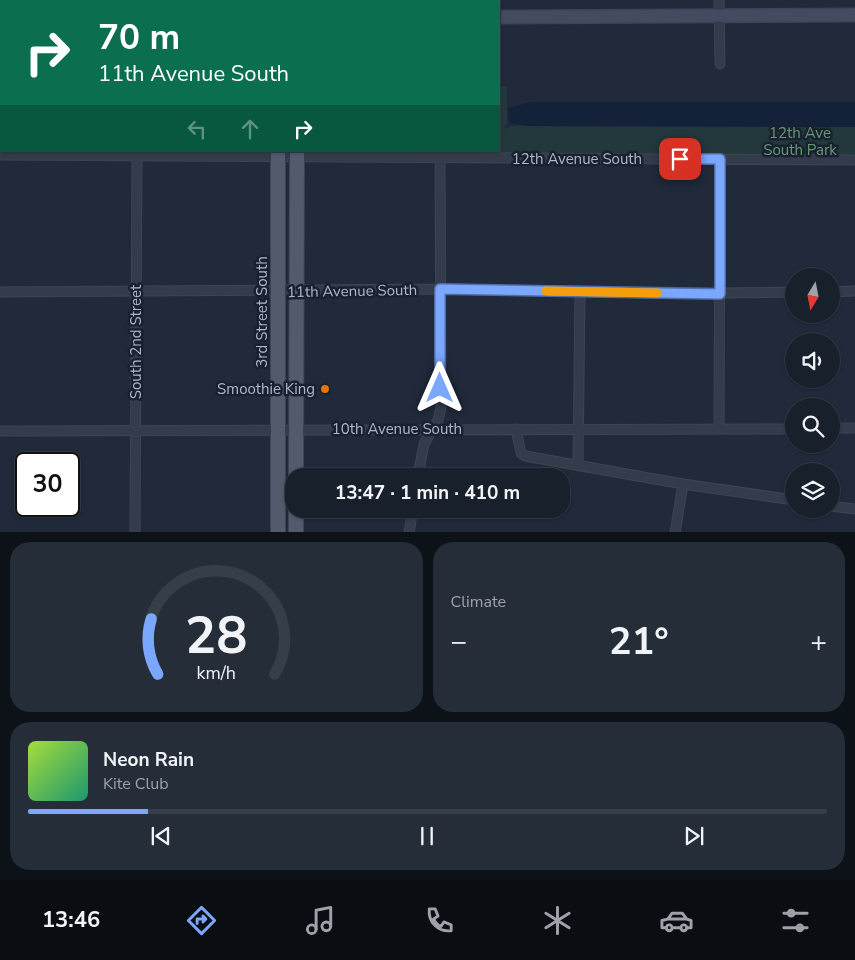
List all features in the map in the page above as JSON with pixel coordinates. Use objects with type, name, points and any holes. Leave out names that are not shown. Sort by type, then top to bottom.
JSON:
[{"type":"main road","name":"3rd Street South","points":[[278,154],[278,532]]},
{"type":"main road","points":[[296,468],[297,154]]},
{"type":"main road","points":[[296,518],[296,532]]},
{"type":"street","points":[[719,0],[720,64]]},
{"type":"street","points":[[500,17],[855,15]]},
{"type":"street","name":"South 2nd Street","points":[[135,532],[137,154]]},
{"type":"street","name":"12th Avenue South","points":[[0,155],[297,154],[855,160]]},
{"type":"street","points":[[420,468],[424,444],[438,420],[441,407],[440,155]]},
{"type":"street","points":[[719,429],[720,159]]},
{"type":"street","name":"11th Avenue South","points":[[0,292],[298,292],[440,289],[720,294],[785,292]]},
{"type":"street","points":[[840,292],[855,291]]},
{"type":"street","points":[[578,466],[580,292]]},
{"type":"street","points":[[840,428],[855,428]]},
{"type":"street","name":"10th Avenue South","points":[[0,431],[785,429]]},
{"type":"street","points":[[516,430],[521,453],[525,456],[683,484],[785,499]]},
{"type":"street","points":[[675,532],[683,484]]},
{"type":"street","points":[[840,507],[855,509]]},
{"type":"street","points":[[409,532],[411,518]]},
{"type":"green space","name":"12th Ave South Park","points":[[500,86],[507,86],[507,124],[504,127],[507,129],[518,126],[855,127],[855,158],[454,156],[452,152],[500,152]]},
{"type":"water","points":[[531,102],[855,102],[855,127],[530,126],[509,123],[508,108]]},
{"type":"slow traffic","points":[[546,291],[657,293]]},
{"type":"place","name":"Smoothie King","points":[[325,389]]},
{"type":"route","points":[[440,388],[440,289],[720,294],[720,159],[680,159]]}]
